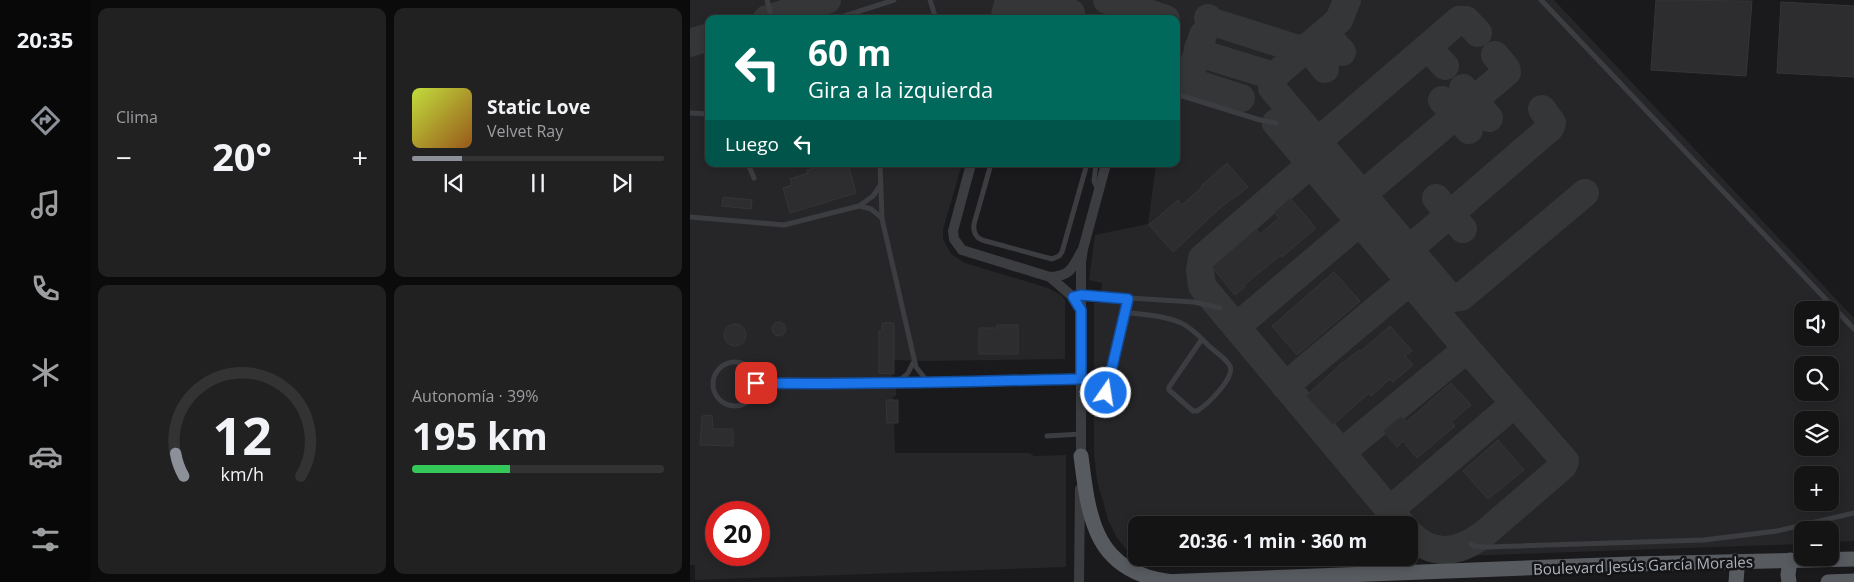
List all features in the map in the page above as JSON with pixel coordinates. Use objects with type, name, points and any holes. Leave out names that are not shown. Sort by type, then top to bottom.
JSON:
[{"type":"main road","points":[[1081,456],[1086,499],[1093,524],[1103,544],[1115,558],[1136,573],[1156,580],[1174,582]]},
{"type":"main road","name":"Boulevard Jesús García Morales","points":[[1162,582],[1736,561],[1854,559]]},
{"type":"main road","points":[[1789,582],[1790,560]]},
{"type":"main road","points":[[1736,561],[1736,582]]},
{"type":"main road","points":[[1354,582],[1380,575]]},
{"type":"main road","points":[[1828,582],[1854,581]]},
{"type":"street","points":[[971,167],[953,231],[954,239],[959,247],[969,252],[1050,277],[1077,296]]},
{"type":"street","points":[[1079,582],[1081,310],[1077,296],[1083,249],[1105,167]]},
{"type":"street","points":[[1050,277],[1060,276],[1069,272],[1083,249]]},
{"type":"lane","points":[[767,0],[771,15]]},
{"type":"lane","points":[[847,15],[894,0]]},
{"type":"lane","points":[[930,0],[935,15]]},
{"type":"lane","points":[[1541,0],[1854,329]]},
{"type":"lane","points":[[1180,95],[1260,120],[1276,123]]},
{"type":"lane","points":[[690,113],[705,114]]},
{"type":"lane","points":[[749,167],[754,178]]},
{"type":"lane","points":[[880,167],[882,219],[914,361],[918,373],[927,382]]},
{"type":"lane","points":[[990,167],[974,224],[973,230],[975,235],[982,240],[1052,259],[1059,256],[1062,252],[1087,167]]},
{"type":"lane","points":[[1096,167],[1094,181],[1099,191]]},
{"type":"lane","points":[[690,216],[784,225],[859,206],[873,196],[880,186]]},
{"type":"lane","points":[[859,206],[872,208],[882,219]]},
{"type":"lane","points":[[1077,296],[1194,302],[1220,308]]},
{"type":"lane","points":[[1106,393],[1128,299]]},
{"type":"lane","points":[[1124,312],[1175,320],[1184,324],[1202,339],[1230,365],[1231,373],[1221,389],[1198,411],[1193,411],[1169,390],[1169,387],[1202,339]]},
{"type":"lane","points":[[898,382],[908,373],[914,361]]},
{"type":"lane","points":[[732,362],[746,365],[751,370],[756,383],[756,390],[748,402],[734,406],[721,401],[713,389],[714,375],[724,364],[732,362]]},
{"type":"lane","points":[[756,383],[838,384],[1081,379]]},
{"type":"lane","points":[[1047,436],[1081,434]]},
{"type":"lane","points":[[1471,544],[1487,547],[1704,540],[1777,531],[1854,513]]},
{"type":"shaded area","points":[[690,0],[1554,0],[1838,301],[1794,301],[1794,346],[1839,346],[1839,302],[1854,318],[1854,541],[1839,542],[1839,521],[1794,521],[1794,544],[1418,558],[1418,516],[1128,516],[1128,552],[1117,538],[1108,520],[1097,480],[1094,455],[1094,303],[1100,303],[1102,283],[1089,280],[1095,235],[1148,224],[1156,167],[1180,167],[1180,15],[705,15],[705,167],[961,167],[943,230],[943,239],[951,254],[965,263],[1048,288],[1061,295],[1065,300],[1065,359],[894,360],[892,387],[896,387],[896,396],[893,397],[893,400],[898,400],[898,423],[894,423],[895,453],[1030,453],[1034,456],[1066,455],[1066,567],[695,580],[695,565],[690,565]]},
{"type":"building","points":[[1656,0],[1752,1],[1746,76],[1651,70]]},
{"type":"building","points":[[1781,2],[1854,6],[1854,77],[1777,73]]},
{"type":"building","points":[[1227,163],[1248,187],[1220,208],[1173,252],[1149,225],[1178,200],[1182,205]]},
{"type":"building","points":[[818,167],[849,167],[856,193],[790,213],[783,188],[792,185],[790,179],[808,173],[807,170]]},
{"type":"building","points":[[723,197],[752,200],[751,209],[722,206]]},
{"type":"building","points":[[1290,198],[1316,228],[1282,257],[1281,255],[1244,285],[1245,287],[1235,295],[1212,267],[1256,229],[1260,234],[1279,218],[1274,212]]},
{"type":"building","points":[[1334,272],[1360,301],[1297,355],[1272,326]]},
{"type":"building","points":[[776,322],[782,322],[786,329],[782,336],[776,336],[772,332],[772,326]]},
{"type":"building","points":[[882,323],[894,323],[894,374],[879,373],[879,331],[882,331]]},
{"type":"building","points":[[735,324],[743,327],[746,335],[743,343],[735,346],[727,343],[724,335],[727,327]]},
{"type":"building","points":[[997,325],[1018,325],[1018,354],[979,354],[979,328],[997,328]]},
{"type":"building","points":[[1390,326],[1412,351],[1405,356],[1413,365],[1393,382],[1390,379],[1371,396],[1369,393],[1333,425],[1306,396],[1341,364],[1359,350],[1361,351]]},
{"type":"building","points":[[1451,383],[1471,405],[1451,422],[1455,426],[1417,458],[1403,441],[1397,447],[1383,431],[1401,416],[1406,422]]},
{"type":"building","points":[[886,400],[898,400],[898,423],[887,423]]},
{"type":"building","points":[[712,415],[713,429],[733,429],[733,446],[700,445],[702,416]]},
{"type":"building","points":[[1498,440],[1524,470],[1488,499],[1463,471]]},
{"type":"taxiway","points":[[780,15],[827,0]]},
{"type":"taxiway","points":[[1005,15],[1009,0]]},
{"type":"taxiway","points":[[1019,0],[1066,15],[1071,13]]},
{"type":"taxiway","points":[[1107,0],[1132,8],[1139,6],[1142,11],[1154,15]]},
{"type":"taxiway","points":[[1347,0],[1339,20],[1274,76],[1272,88],[1448,295],[1454,298],[1461,297],[1585,193]]},
{"type":"taxiway","points":[[1208,18],[1210,21],[1295,48],[1310,50]]},
{"type":"taxiway","points":[[1323,149],[1321,143],[1325,135],[1459,20],[1466,20],[1478,33]]},
{"type":"taxiway","points":[[1328,30],[1327,36],[1342,52]]},
{"type":"taxiway","points":[[1189,79],[1203,35]]},
{"type":"taxiway","points":[[690,43],[705,38]]},
{"type":"taxiway","points":[[1310,45],[1310,50],[1325,69]]},
{"type":"taxiway","points":[[1198,48],[1202,54],[1274,76]]},
{"type":"taxiway","points":[[1430,50],[1445,66]]},
{"type":"taxiway","points":[[1368,202],[1367,194],[1370,188],[1507,72],[1495,55]]},
{"type":"taxiway","points":[[1180,78],[1189,79],[1191,82],[1241,98]]},
{"type":"taxiway","points":[[1463,88],[1470,97],[1471,103],[1477,104],[1489,118]]},
{"type":"taxiway","points":[[1442,100],[1454,113],[1453,119],[1459,119],[1469,130]]},
{"type":"taxiway","points":[[1402,242],[1412,245],[1421,239],[1550,128],[1552,123],[1542,109]]},
{"type":"taxiway","points":[[1276,123],[1467,349],[1565,461],[1563,466],[1475,540],[1456,549],[1446,550],[1427,546],[1418,541]]},
{"type":"taxiway","points":[[1311,164],[1202,258],[1200,270],[1202,286],[1394,516]]},
{"type":"taxiway","points":[[1436,198],[1446,210],[1446,217],[1452,217],[1463,229]]},
{"type":"taxiway","points":[[1236,327],[1360,222]]},
{"type":"taxiway","points":[[1285,386],[1409,282]]},
{"type":"taxiway","points":[[1342,452],[1467,349]]},
{"type":"taxiway","points":[[1390,510],[1514,404]]},
{"type":"route","points":[[756,383],[838,384],[1081,379],[1081,310],[1073,297],[1081,295],[1128,299],[1106,393]]}]
